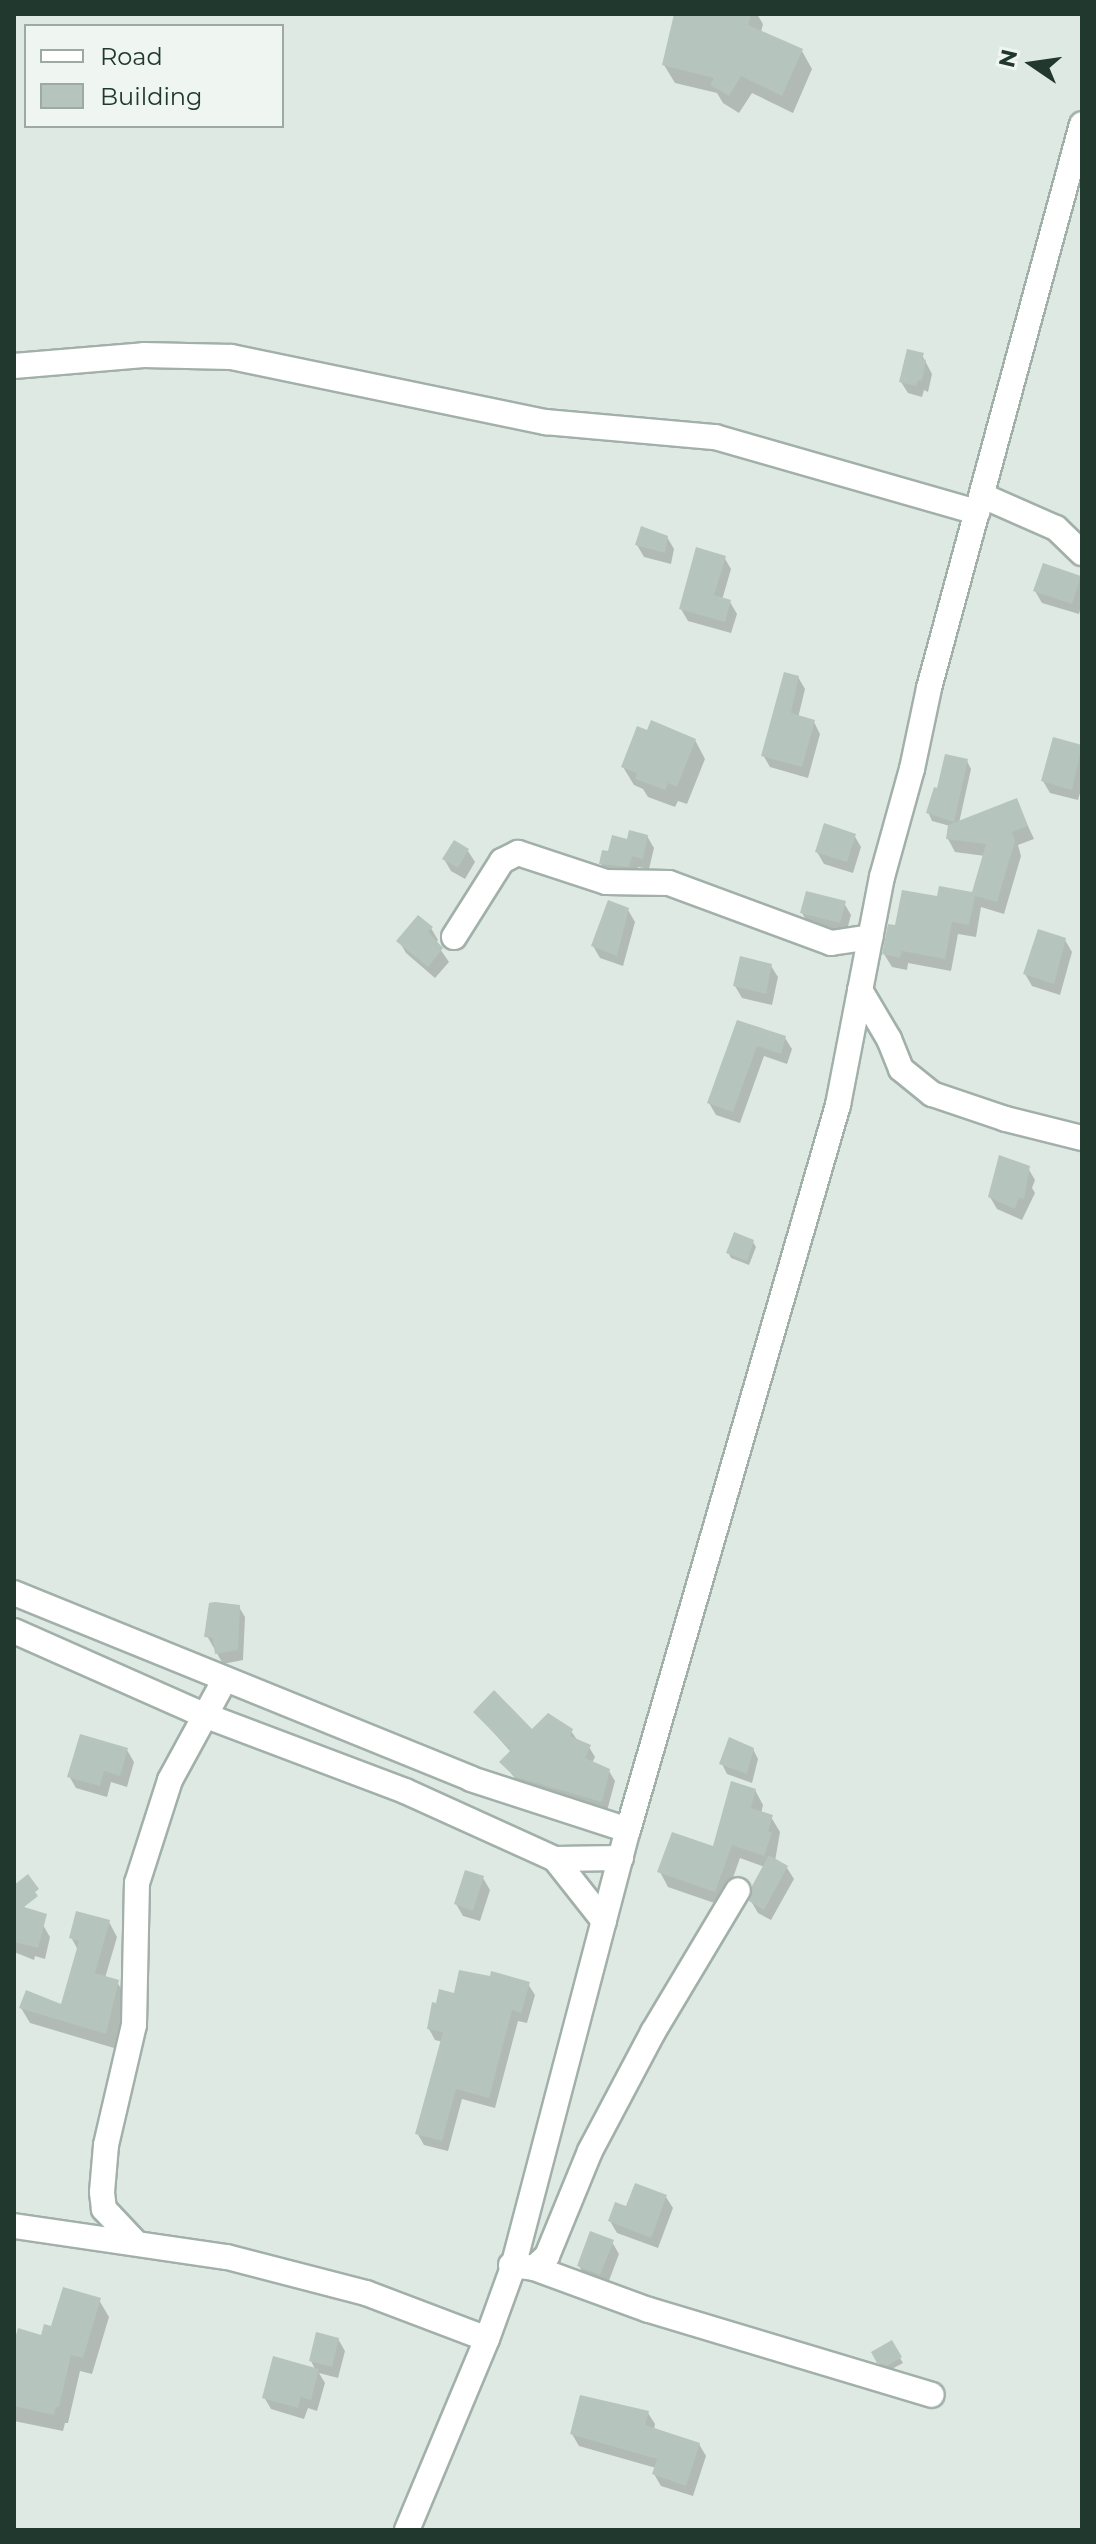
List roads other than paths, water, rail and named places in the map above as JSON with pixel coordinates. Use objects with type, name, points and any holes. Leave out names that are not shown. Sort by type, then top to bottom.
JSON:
[{"type":"street","points":[[407,2530],[487,2339],[522,2267],[543,2157],[628,1830],[829,1135],[882,877],[912,769],[929,688],[1082,124]]},
{"type":"street","points":[[14,366],[144,355],[231,357],[546,422],[715,437],[980,504],[1056,528],[1082,553]]},
{"type":"street","points":[[454,937],[502,861],[518,853],[606,882],[669,883],[831,943],[871,937]]},
{"type":"street","points":[[860,990],[889,1039],[901,1069],[932,1094],[1006,1119],[1082,1138]]},
{"type":"street","points":[[14,1593],[471,1779],[628,1830]]},
{"type":"street","points":[[14,1631],[204,1715],[405,1791],[555,1859],[621,1858]]},
{"type":"street","points":[[136,2243],[104,2209],[102,2192],[106,2145],[134,2025],[137,1883],[170,1780],[225,1679]]},
{"type":"street","points":[[555,1859],[604,1921]]},
{"type":"street","points":[[522,2267],[547,2256],[590,2151],[653,2032],[738,1890]]},
{"type":"street","points":[[14,2226],[227,2257],[366,2293],[487,2339]]},
{"type":"street","points":[[522,2267],[649,2310],[932,2395]]}]
